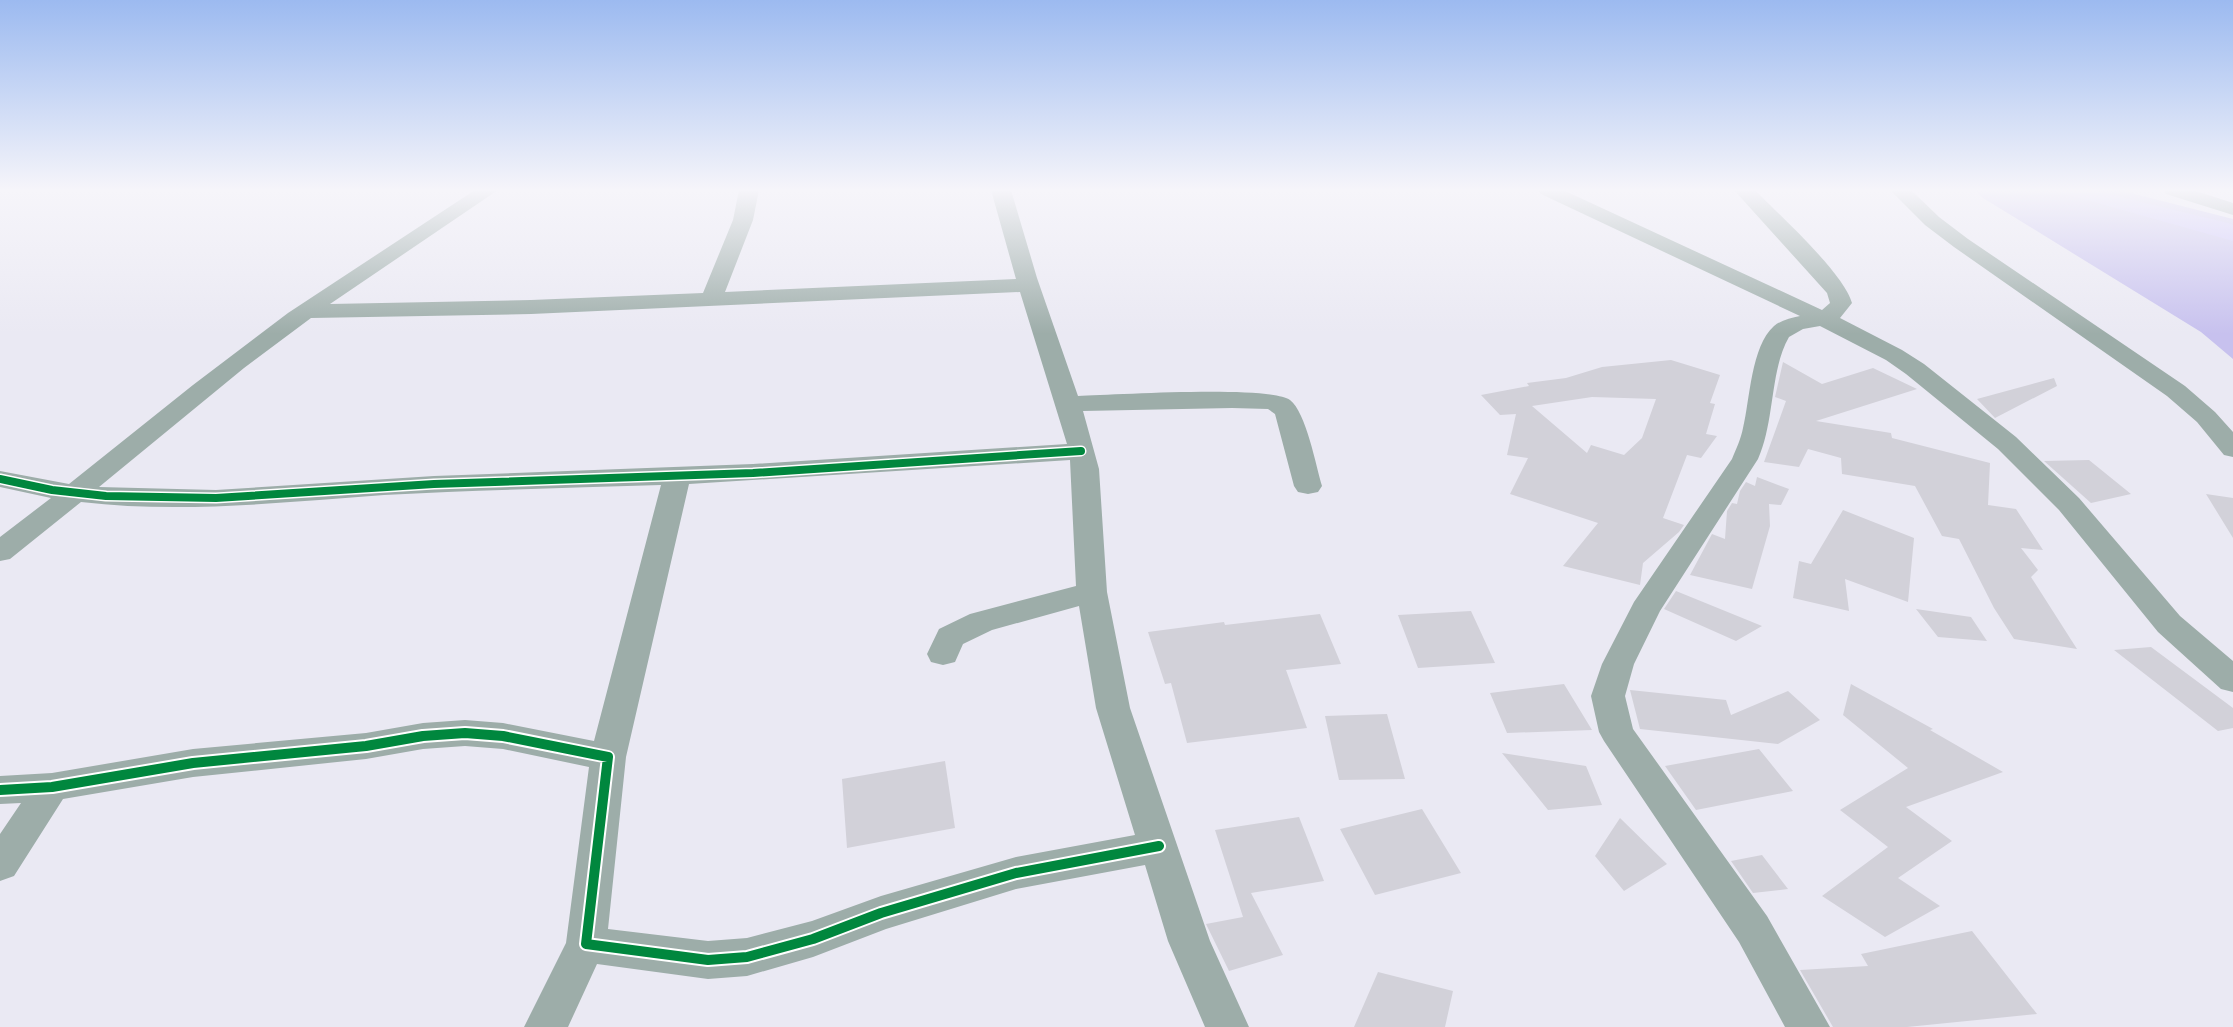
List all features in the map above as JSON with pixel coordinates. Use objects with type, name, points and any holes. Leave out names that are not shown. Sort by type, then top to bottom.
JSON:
[{"type":"street","points":[[0,552],[78,492],[228,369],[306,311],[416,238]]},
{"type":"street","points":[[712,297],[736,238]]},
{"type":"street","points":[[1015,238],[1069,404],[1081,451],[1092,592],[1113,708],[1189,941],[1227,1027]]},
{"type":"street","points":[[1651,238],[1824,319],[1894,355],[1915,369],[2007,443],[2069,504],[2169,624],[2233,680]]},
{"type":"street","points":[[1788,238],[1838,292],[1841,303],[1835,313],[1824,319],[1797,324],[1780,332],[1770,353],[1754,439],[1745,459],[1645,609],[1618,664],[1608,696],[1616,732],[1753,929],[1808,1027]]},
{"type":"street","points":[[1954,238],[2176,391],[2206,417],[2233,448]]},
{"type":"street","points":[[306,311],[531,307],[712,297],[1029,285]]},
{"type":"street","points":[[1069,404],[1232,400],[1272,402],[1281,406],[1287,413],[1308,486]]},
{"type":"street","points":[[0,479],[24,486],[136,498],[245,496],[518,480],[677,476],[1081,451]]},
{"type":"street","points":[[546,1027],[586,944],[608,757],[677,476]]},
{"type":"street","points":[[943,654],[950,637],[981,622],[1092,592]]},
{"type":"street","points":[[0,789],[52,787],[193,763],[366,746],[423,736],[465,733],[503,736],[608,757]]},
{"type":"street","points":[[0,865],[52,787]]},
{"type":"street","points":[[586,944],[708,960],[747,957],[813,939],[881,913],[1016,873],[1159,846]]},
{"type":"shaded area","points":[[2048,238],[2233,238],[2233,359],[2201,332]]},
{"type":"building","points":[[1671,360],[1720,375],[1710,403],[1715,404],[1706,434],[1717,436],[1701,458],[1687,455],[1663,518],[1684,525],[1643,563],[1640,585],[1563,566],[1598,523],[1510,494],[1528,458],[1507,455],[1516,414],[1500,415],[1481,395],[1529,386],[1527,383],[1566,378],[1602,367]],"holes":[[[1592,397],[1656,399],[1642,438],[1624,455],[1591,445],[1587,453],[1532,406]]]},
{"type":"building","points":[[1783,362],[1822,384],[1873,368],[1917,389],[1816,421],[1891,433],[1892,438],[1990,463],[1988,505],[2016,509],[2043,550],[2021,548],[2038,570],[2031,577],[2077,649],[2014,639],[1994,608],[1959,539],[1942,536],[1915,486],[1842,474],[1841,458],[1808,449],[1799,467],[1764,462],[1786,401],[1775,397]]},
{"type":"building","points":[[2054,378],[2057,386],[1995,418],[1977,399]]},
{"type":"building","points":[[2089,460],[2131,494],[2091,503],[2044,461]]},
{"type":"building","points":[[1757,477],[1789,489],[1781,505],[1769,504],[1770,526],[1752,589],[1690,575],[1712,534],[1725,539],[1727,511],[1732,503],[1737,504],[1740,491],[1746,482],[1755,486]]},
{"type":"building","points":[[2206,494],[2233,498],[2233,538]]},
{"type":"building","points":[[1843,510],[1914,538],[1908,602],[1845,579],[1849,611],[1793,598],[1799,561],[1811,564]]},
{"type":"building","points":[[1676,591],[1762,626],[1736,641],[1664,609]]},
{"type":"building","points":[[1916,609],[1971,617],[1987,641],[1938,637]]},
{"type":"building","points":[[1471,611],[1495,663],[1418,668],[1398,615]]},
{"type":"building","points":[[1320,614],[1341,664],[1286,670],[1307,728],[1187,743],[1171,683],[1165,684],[1148,632],[1224,622],[1225,625]]},
{"type":"building","points":[[2151,647],[2233,708],[2233,728],[2218,731],[2114,650]]},
{"type":"building","points":[[1564,684],[1592,730],[1507,733],[1490,693]]},
{"type":"building","points":[[1851,684],[1933,729],[1930,730],[2003,772],[1906,807],[1952,841],[1898,878],[1940,906],[1885,937],[1822,896],[1888,847],[1840,810],[1908,768],[1843,715]]},
{"type":"building","points":[[1630,690],[1726,700],[1731,715],[1788,691],[1820,720],[1778,744],[1640,729]]},
{"type":"building","points":[[1387,714],[1405,779],[1339,780],[1325,716]]},
{"type":"building","points":[[1759,749],[1793,791],[1696,810],[1665,766]]},
{"type":"building","points":[[1502,753],[1586,766],[1602,805],[1548,810]]},
{"type":"building","points":[[945,761],[955,828],[847,848],[842,779]]},
{"type":"building","points":[[1422,809],[1461,873],[1375,895],[1340,829]]},
{"type":"building","points":[[1299,817],[1324,881],[1251,893],[1283,955],[1229,971],[1206,924],[1243,917],[1215,830]]},
{"type":"building","points":[[1620,818],[1667,864],[1624,891],[1595,856]]},
{"type":"building","points":[[1762,855],[1788,889],[1753,893],[1731,861]]},
{"type":"building","points":[[1972,931],[2037,1014],[1907,1027],[1833,1027],[1800,970],[1868,966],[1861,954]]},
{"type":"building","points":[[1378,972],[1453,991],[1445,1027],[1354,1027]]},
{"type":"cycle path","points":[[0,479],[52,490],[106,496],[160,499],[216,498],[434,484],[753,473],[1081,451]]},
{"type":"cycle path","points":[[0,790],[52,787],[193,763],[366,746],[423,736],[465,733],[503,736],[608,757],[586,944],[708,960],[747,957],[813,939],[881,913],[1016,873],[1159,846]]}]
